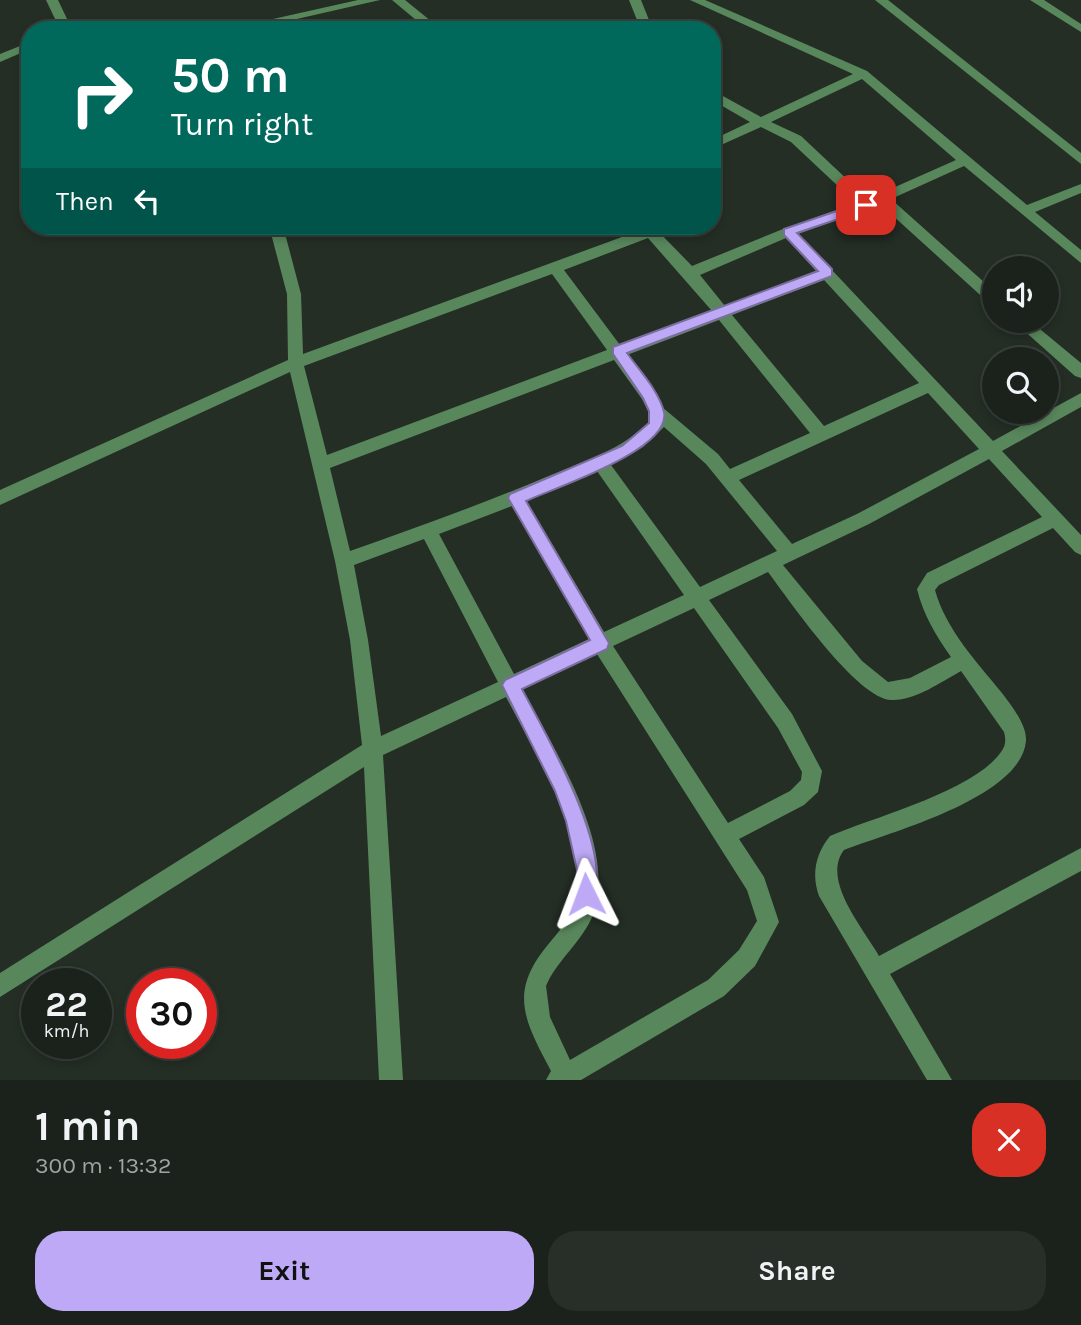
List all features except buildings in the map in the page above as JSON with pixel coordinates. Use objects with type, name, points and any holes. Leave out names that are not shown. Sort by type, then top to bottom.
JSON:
[{"type":"street","points":[[52,0],[62,21]]},
{"type":"street","points":[[273,21],[373,0]]},
{"type":"street","points":[[398,0],[425,21]]},
{"type":"street","points":[[635,0],[643,21]]},
{"type":"street","points":[[696,0],[863,74],[1081,258]]},
{"type":"street","points":[[880,0],[1081,160]]},
{"type":"street","points":[[1036,0],[1081,29]]},
{"type":"street","points":[[0,58],[21,50]]},
{"type":"street","points":[[721,141],[863,74]]},
{"type":"street","points":[[721,100],[796,139],[866,205]]},
{"type":"street","points":[[690,273],[788,232],[866,205],[965,161]]},
{"type":"street","points":[[1025,211],[1081,188]]},
{"type":"street","points":[[882,198],[982,288]]},
{"type":"street","points":[[788,232],[1081,547]]},
{"type":"street","points":[[278,235],[294,294],[296,363],[344,561],[359,640],[373,750],[391,1080]]},
{"type":"street","points":[[0,498],[296,363],[634,235]]},
{"type":"street","points":[[655,235],[690,273],[821,434]]},
{"type":"street","points":[[554,267],[618,351],[656,411],[692,439],[789,553]]},
{"type":"street","points":[[320,465],[827,273]]},
{"type":"street","points":[[1034,333],[1081,372]]},
{"type":"street","points":[[727,478],[930,385]]},
{"type":"street","points":[[0,986],[373,750],[863,519],[991,451],[1081,399]]},
{"type":"street","points":[[344,561],[516,498],[627,450],[657,424],[656,411]]},
{"type":"street","points":[[600,461],[785,722],[812,771],[811,785],[797,799],[724,836]]},
{"type":"street","points":[[429,531],[563,787],[587,870],[586,894],[577,925],[545,965],[534,993],[538,1020],[562,1078],[716,988],[737,971],[756,949],[768,922],[756,885],[601,643],[516,498]]},
{"type":"street","points":[[940,1080],[827,888],[824,869],[827,855],[837,843],[978,786],[1001,771],[1015,754],[1016,738],[1010,723],[929,606],[926,589],[933,579],[1055,519]]},
{"type":"street","points":[[770,562],[855,667],[871,682],[889,692],[902,690],[964,660]]},
{"type":"street","points":[[875,971],[1081,859]]},
{"type":"route","points":[[586,894],[587,870],[563,787],[511,685],[601,643],[516,498],[627,450],[657,424],[656,411],[648,395],[618,351],[827,273],[788,232],[866,205]]}]
